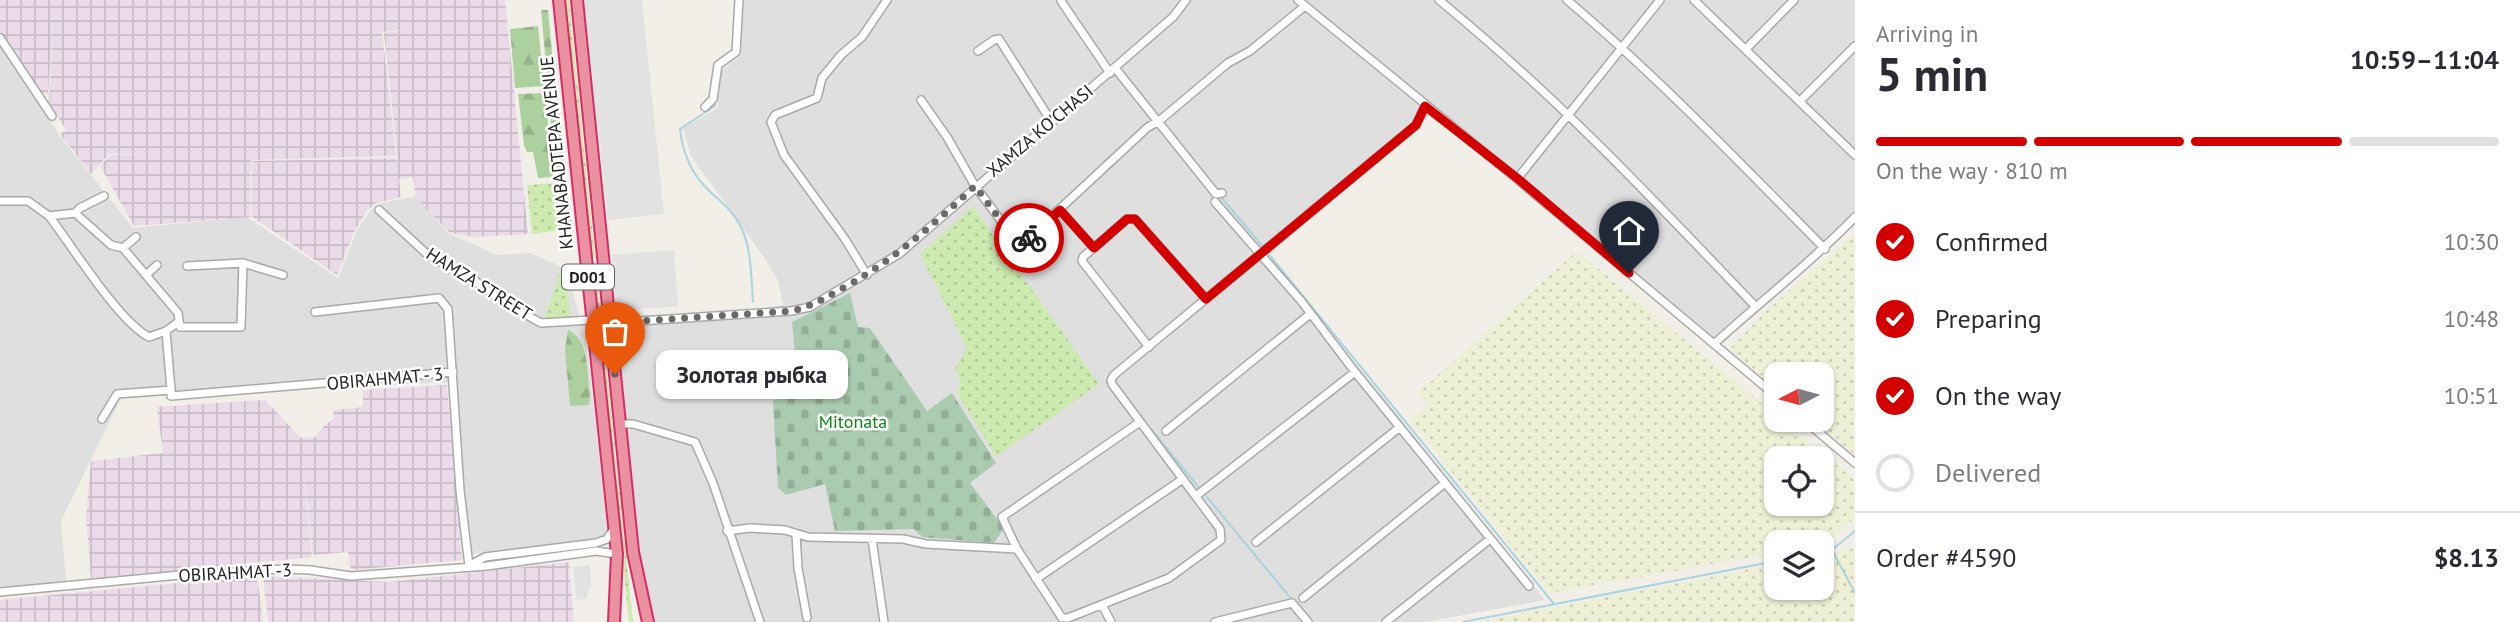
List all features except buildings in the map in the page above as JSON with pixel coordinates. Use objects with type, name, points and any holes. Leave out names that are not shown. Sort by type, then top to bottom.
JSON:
[{"type":"highway","name":"KHANABADTEPA AVENUE","points":[[559,0],[617,554]]},
{"type":"highway","name":"KHANABADTEPA AVENUE","points":[[576,0],[633,552],[648,622]]},
{"type":"highway","points":[[587,273],[595,267],[604,272]]},
{"type":"highway","name":"D001","points":[[614,622],[617,554]]},
{"type":"street","points":[[705,107],[713,99],[718,65],[736,52],[738,0]]},
{"type":"street","points":[[867,275],[845,239],[784,155],[771,122],[775,115],[817,98],[822,78],[841,55],[862,37],[887,0]]},
{"type":"street","name":"XAMZA KO'CHASI","points":[[610,323],[791,311],[810,307],[867,275],[919,237],[1173,17],[1186,0]]},
{"type":"street","points":[[1298,0],[1425,106],[1517,178],[1764,386]]},
{"type":"street","points":[[1439,0],[1499,49],[1569,114],[1755,306]]},
{"type":"street","points":[[1567,0],[1623,47],[1691,111],[1825,249]]},
{"type":"street","points":[[1517,178],[1660,0]]},
{"type":"street","points":[[1746,49],[1794,0]]},
{"type":"street","points":[[1061,1],[1112,70],[1159,121],[1216,194],[1222,193]]},
{"type":"street","points":[[1697,1],[1855,155]]},
{"type":"street","points":[[921,100],[947,137],[975,186],[1019,243],[1024,243],[1148,127],[1305,6]]},
{"type":"street","points":[[0,38],[52,116]]},
{"type":"street","points":[[978,51],[999,39],[1051,121]]},
{"type":"street","points":[[1800,101],[1855,46]]},
{"type":"street","points":[[1140,422],[1004,514],[1002,520],[1017,549],[1062,618],[1068,618],[1169,578],[1221,540],[1220,529],[1111,380],[1416,125],[1425,106]]},
{"type":"street","points":[[48,216],[75,213],[104,195]]},
{"type":"street","points":[[0,201],[28,201],[48,216],[119,311],[139,332],[149,337],[166,331],[177,323],[180,327],[241,327],[243,263]]},
{"type":"street","points":[[1216,202],[1529,586]]},
{"type":"street","name":"HAMZA STREET","points":[[379,210],[428,255],[474,279],[500,300],[541,323],[592,320]]},
{"type":"street","points":[[1060,210],[1094,248]]},
{"type":"street","points":[[75,213],[111,245],[122,248],[147,274],[178,313],[180,327]]},
{"type":"street","points":[[1714,344],[1755,306],[1825,249],[1855,217]]},
{"type":"street","points":[[1149,347],[1083,265],[1083,257],[1127,219],[1135,219],[1206,299]]},
{"type":"street","points":[[122,248],[136,237]]},
{"type":"street","points":[[187,266],[243,263],[283,275]]},
{"type":"street","points":[[147,274],[157,265]]},
{"type":"street","points":[[316,312],[439,298],[448,309],[453,372]]},
{"type":"street","points":[[1166,430],[1310,314]]},
{"type":"street","points":[[166,331],[171,390]]},
{"type":"street","name":"OBIRAHMAT - 3","points":[[102,419],[117,394],[171,390],[171,396],[453,372],[460,490],[469,566]]},
{"type":"street","points":[[1196,496],[1355,372]]},
{"type":"street","points":[[620,424],[633,424],[695,442],[713,483],[727,531],[760,622]]},
{"type":"street","points":[[1256,542],[1400,427]]},
{"type":"street","points":[[1818,432],[1855,463]]},
{"type":"street","points":[[1036,579],[1183,479]]},
{"type":"street","points":[[1303,598],[1445,483]]},
{"type":"street","points":[[469,566],[485,557],[602,542],[612,533],[614,526]]},
{"type":"street","points":[[727,531],[750,528],[785,530],[808,537],[903,539],[926,544],[1017,549]]},
{"type":"street","points":[[796,535],[797,568],[807,618]]},
{"type":"street","points":[[872,539],[884,622]]},
{"type":"street","points":[[1386,622],[1490,539]]},
{"type":"street","points":[[469,566],[596,551],[617,554]]},
{"type":"street","name":"OBIRAHMAT -3","points":[[0,592],[180,575],[285,569],[351,576],[469,566]]},
{"type":"street","points":[[1215,622],[1292,603],[1308,622]]},
{"type":"street","points":[[1102,605],[1111,622]]},
{"type":"shaded area","points":[[0,0],[505,0],[528,234],[475,237],[450,233],[416,198],[413,177],[399,179],[401,197],[376,203],[366,212],[355,230],[337,275],[251,216],[252,161],[396,158],[398,164],[384,33],[412,29],[382,32],[396,156],[251,160],[250,217],[134,226],[100,166],[110,155],[154,155],[109,154],[91,174],[60,134],[66,130],[49,102],[54,5],[48,94],[40,93],[0,31]]},
{"type":"shaded area","points":[[585,0],[642,0],[664,214],[608,220]]},
{"type":"shaded area","points":[[741,0],[1855,0],[1855,221],[1825,252],[1715,340],[1432,114],[1267,256],[1545,600],[1426,622],[652,622],[639,548],[618,339],[633,328],[783,305],[778,281],[766,260],[691,156],[683,128],[718,108],[718,74],[741,55]]},
{"type":"shaded area","points":[[0,42],[60,136],[133,228],[247,217],[338,278],[357,230],[371,210],[381,203],[416,196],[448,233],[497,255],[530,253],[567,269],[587,347],[607,531],[600,540],[470,554],[456,382],[121,398],[61,521],[66,582],[0,589]]},
{"type":"shaded area","points":[[674,250],[678,306],[616,311],[612,255]]},
{"type":"shaded area","points":[[447,385],[462,560],[351,570],[348,552],[313,555],[302,455],[312,557],[91,579],[86,517],[91,461],[163,453],[157,407],[265,400],[301,438],[316,437],[333,419],[334,410],[363,407],[363,390]]},
{"type":"shaded area","points":[[569,562],[574,622],[268,622],[263,576],[390,582]]},
{"type":"shaded area","points":[[590,565],[591,585],[586,599],[576,600],[573,567]]},
{"type":"shaded area","points":[[251,576],[258,582],[263,622],[0,622],[0,600]]},
{"type":"green space","points":[[565,0],[569,0],[595,257],[590,257]]},
{"type":"green space","points":[[541,10],[548,10],[555,84],[548,86]]},
{"type":"green space","points":[[538,26],[544,86],[515,88],[510,29]]},
{"type":"green space","points":[[545,93],[553,177],[538,178],[533,152],[527,152],[524,145],[518,94]]},
{"type":"green space","points":[[548,93],[554,93],[557,98],[565,171],[556,176]]},
{"type":"green space","points":[[554,183],[561,230],[532,234],[527,185]]},
{"type":"green space","points":[[557,183],[567,185],[572,230],[564,230]]},
{"type":"green space","points":[[973,206],[1099,384],[996,457],[958,394],[960,380],[955,369],[967,348],[920,254]]},
{"type":"green space","points":[[1855,234],[1855,455],[1828,432],[1834,432],[1834,362],[1764,362],[1764,378],[1730,349],[1764,313]]},
{"type":"green space","points":[[1577,251],[1764,405],[1764,432],[1797,432],[1814,446],[1764,446],[1764,516],[1834,516],[1834,463],[1855,480],[1855,518],[1834,536],[1834,530],[1764,530],[1764,555],[1549,593],[1410,420],[1428,405],[1418,393]]},
{"type":"green space","points":[[566,273],[570,316],[544,319],[558,280],[557,274]]},
{"type":"green space","points":[[597,277],[633,622],[629,622],[592,278]]},
{"type":"green space","name":"Mitonata","points":[[850,293],[858,327],[870,328],[927,411],[952,393],[996,463],[970,483],[1004,528],[994,543],[922,537],[914,529],[835,531],[825,484],[786,495],[778,488],[773,401],[798,384],[792,322]]},
{"type":"green space","points":[[568,330],[575,335],[584,349],[588,368],[589,405],[570,406],[565,349]]},
{"type":"green space","points":[[1855,548],[1855,622],[1477,622],[1764,566],[1764,600],[1834,600],[1834,552]]},
{"type":"waterway","points":[[715,102],[715,106],[680,129],[681,136],[693,171],[707,189],[728,208],[745,236],[753,302]]},
{"type":"waterway","points":[[1221,197],[1265,249]]},
{"type":"waterway","points":[[1268,253],[1554,604]]},
{"type":"waterway","points":[[1152,430],[1200,489]]},
{"type":"waterway","points":[[1207,497],[1293,601]]},
{"type":"waterway","points":[[1834,548],[1855,531]]},
{"type":"waterway","points":[[1834,554],[1855,593]]},
{"type":"waterway","points":[[1463,622],[1764,563]]},
{"type":"way so far","points":[[615,374],[610,323],[791,311],[810,307],[899,254],[975,186],[1016,241],[1024,243],[1029,238]]},
{"type":"place","name":"Золотая рыбка","points":[[615,374]]},
{"type":"route","points":[[1029,238],[1060,210],[1094,248],[1127,219],[1135,219],[1206,299],[1416,125],[1425,106],[1517,178],[1629,273]]}]
